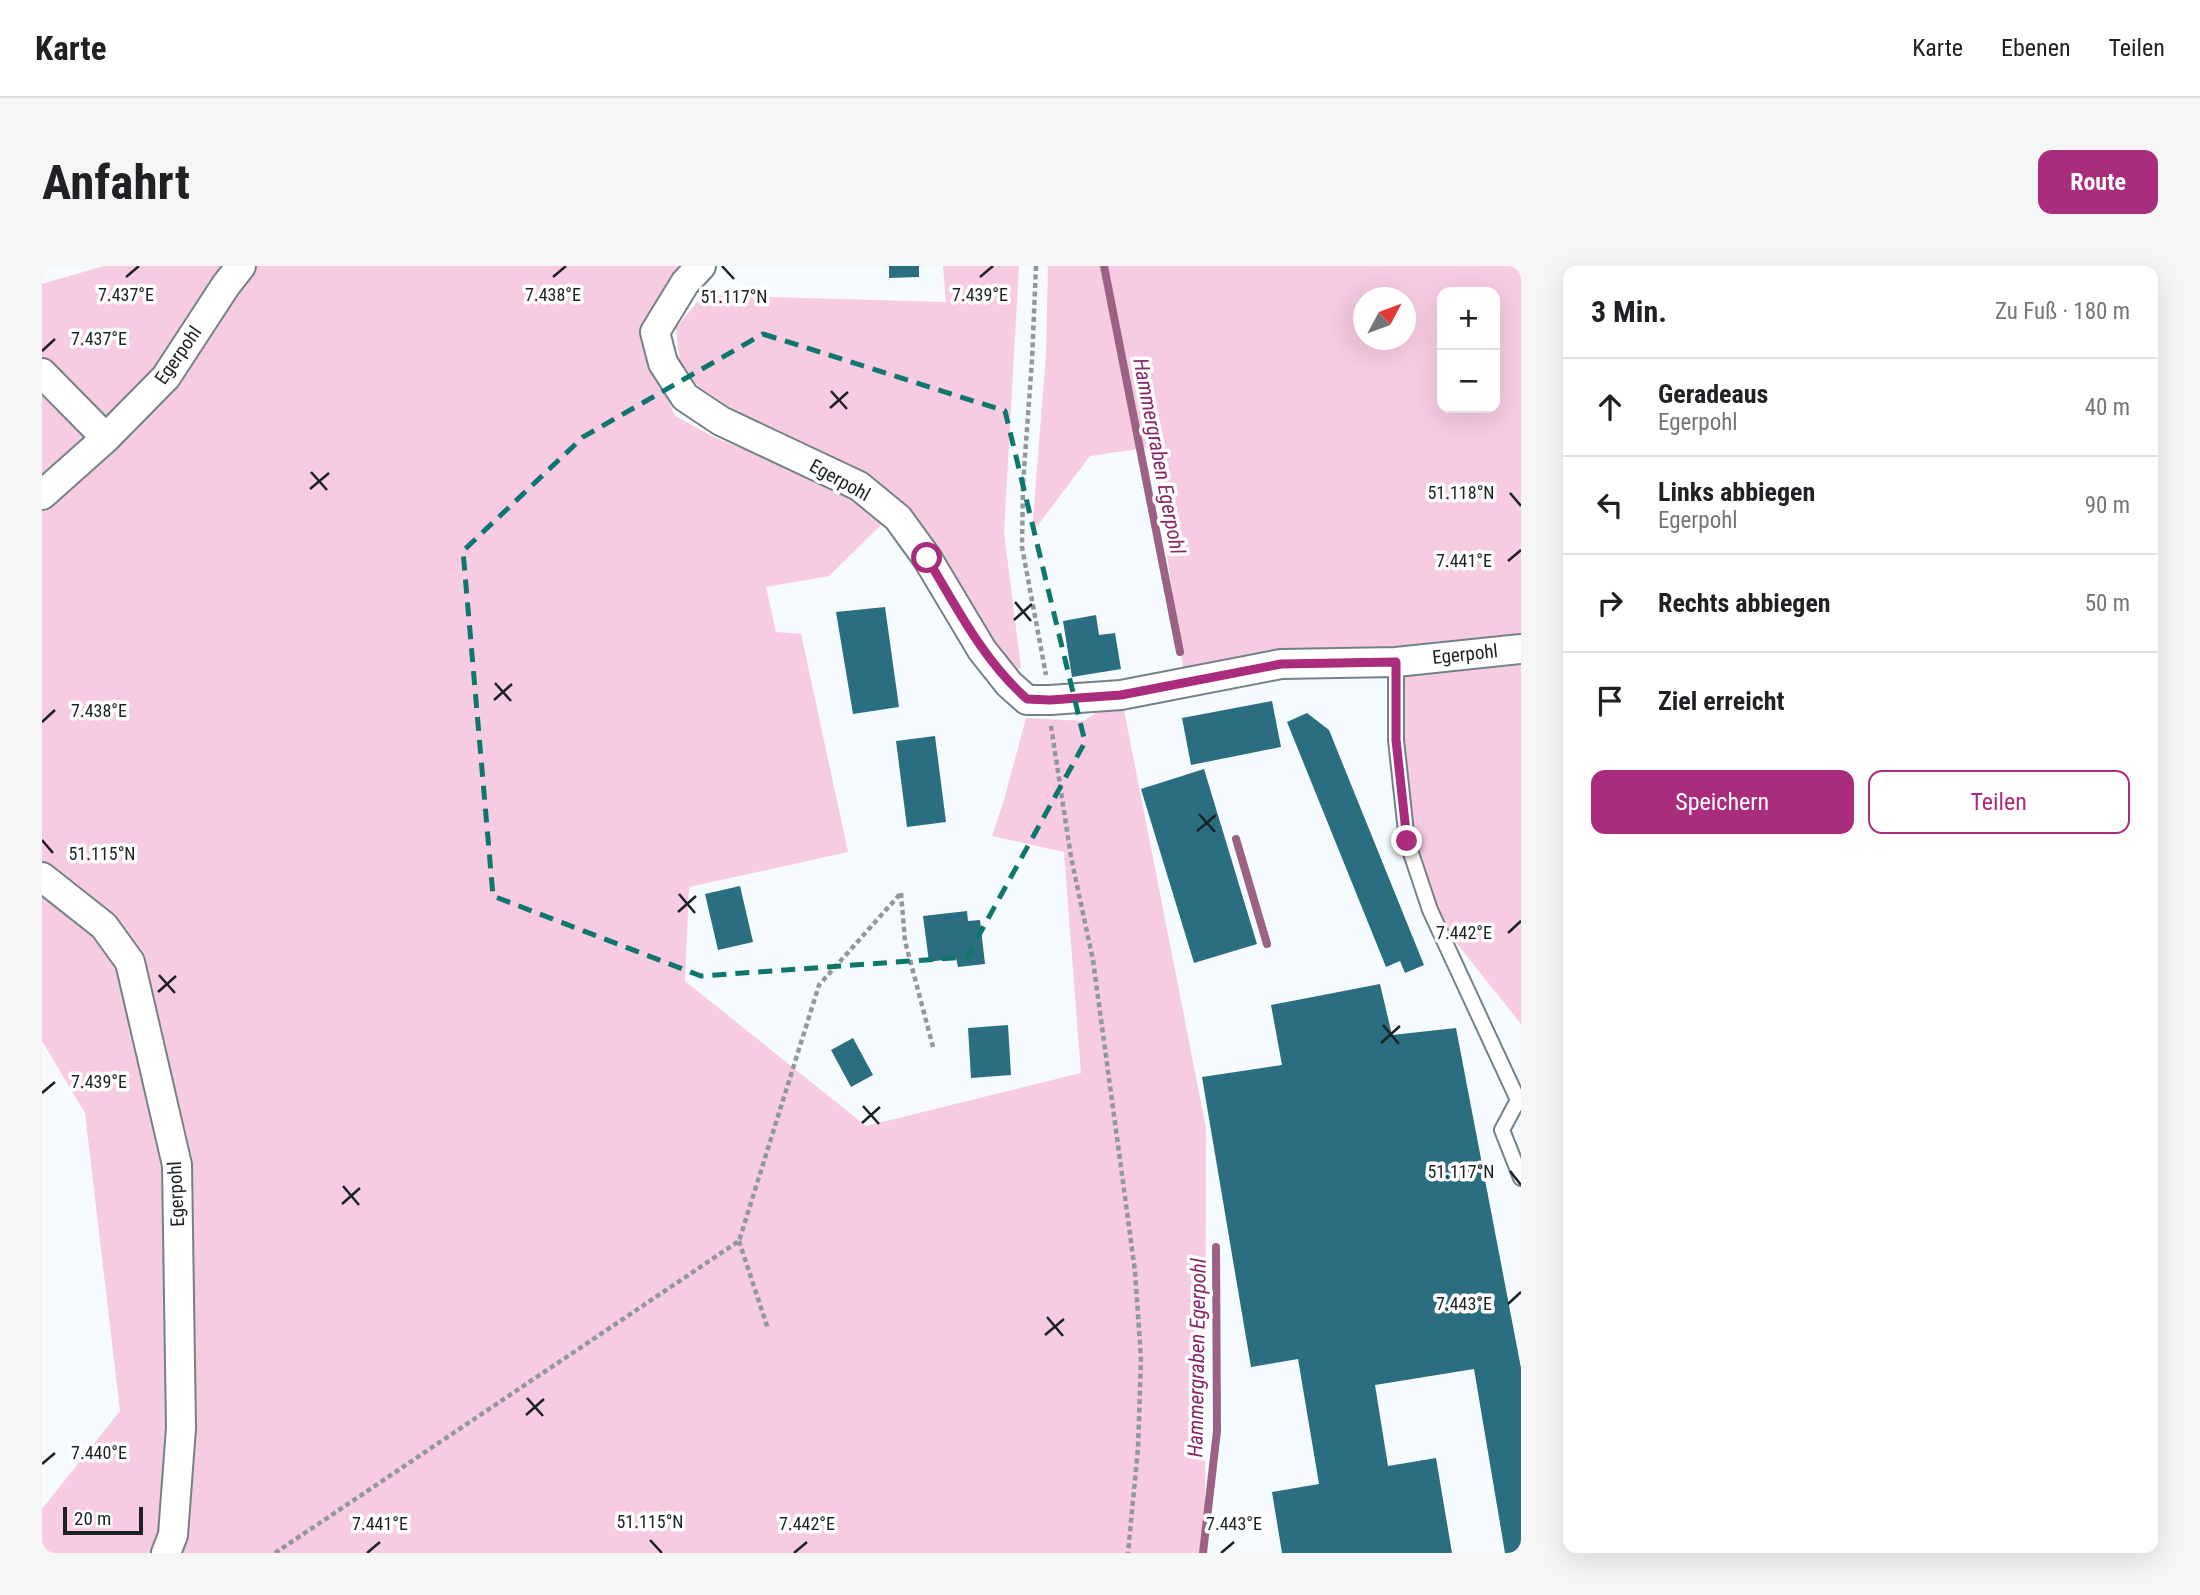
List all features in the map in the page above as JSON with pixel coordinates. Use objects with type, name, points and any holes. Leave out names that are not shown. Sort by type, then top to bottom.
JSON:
[{"type":"street","name":"Egerpohl","points":[[42,495],[106,438],[166,377],[241,266]]},
{"type":"street","name":"Egerpohl","points":[[701,266],[685,283],[654,332],[663,363],[685,397],[721,421],[859,486],[898,518],[927,558],[982,650],[1002,675],[1027,699],[1121,695],[1281,664],[1396,662],[1521,649]]},
{"type":"street","points":[[42,373],[56,384],[106,438]]},
{"type":"street","name":"Egerpohl","points":[[42,877],[104,926],[130,962],[177,1165],[181,1428],[173,1535],[166,1553]]},
{"type":"lane","points":[[1396,662],[1396,740],[1407,841],[1430,910],[1519,1101],[1502,1130],[1521,1178]]},
{"type":"path","points":[[1036,266],[1023,484],[1022,547],[1050,700],[1071,857],[1093,960],[1135,1271],[1141,1359],[1138,1447],[1128,1553]]},
{"type":"path","points":[[768,1329],[739,1241],[819,985],[901,892],[905,941],[933,1047]]},
{"type":"path","points":[[275,1553],[739,1241]]},
{"type":"highlighted area","points":[[763,334],[1005,411],[1085,742],[967,957],[701,976],[493,896],[463,551],[583,437]]},
{"type":"shaded area","points":[[104,266],[682,266],[642,329],[652,364],[675,416],[716,438],[857,494],[885,521],[829,576],[766,587],[776,632],[801,634],[848,852],[689,887],[685,981],[866,1126],[1081,1073],[1064,852],[992,836],[1026,718],[1084,721],[1121,695],[1206,1128],[1205,1553],[42,1553],[42,1509],[120,1411],[85,1113],[42,1041],[42,284]]},
{"type":"shaded area","points":[[943,266],[1019,266],[1004,532],[1021,668],[1010,672],[933,546],[698,386],[679,359],[676,328],[703,295],[946,302]]},
{"type":"shaded area","points":[[1048,266],[1521,266],[1521,1024],[1430,910],[1407,841],[1396,662],[1185,683],[1152,447],[1090,456],[1032,533],[1046,353]]},
{"type":"building","points":[[889,266],[919,266],[919,277],[889,278]]},
{"type":"building","points":[[885,607],[899,707],[853,714],[836,612]]},
{"type":"building","points":[[1096,615],[1099,635],[1115,633],[1121,669],[1072,677],[1063,621]]},
{"type":"building","points":[[1272,701],[1281,747],[1191,765],[1182,718]]},
{"type":"building","points":[[1307,713],[1329,730],[1424,965],[1405,973],[1400,961],[1386,967],[1287,722]]},
{"type":"building","points":[[935,736],[946,822],[907,827],[896,741]]},
{"type":"building","points":[[1204,769],[1257,944],[1194,963],[1141,789]]},
{"type":"building","points":[[740,886],[753,942],[718,950],[705,894]]},
{"type":"building","points":[[967,911],[968,921],[980,920],[985,964],[958,967],[956,958],[929,962],[923,916]]},
{"type":"building","points":[[1380,984],[1392,1035],[1456,1028],[1521,1368],[1521,1553],[1505,1553],[1474,1369],[1375,1385],[1388,1466],[1436,1458],[1452,1553],[1282,1553],[1272,1492],[1319,1484],[1298,1359],[1251,1367],[1202,1077],[1282,1065],[1271,1005]]},
{"type":"building","points":[[1008,1025],[1011,1075],[971,1078],[968,1028]]},
{"type":"building","points":[[853,1038],[873,1075],[851,1087],[831,1050]]},
{"type":"waterway","name":"Hammergraben Egerpohl","points":[[1104,266],[1180,652]]},
{"type":"waterway","name":"Hammergraben Egerpohl","points":[[1236,839],[1267,944]]},
{"type":"waterway","name":"Hammergraben Egerpohl","points":[[1203,1553],[1217,1431],[1216,1247]]},
{"type":"route","points":[[927,558],[982,650],[1009,684],[1027,699],[1121,695],[1281,664],[1396,662],[1396,740],[1407,841]]}]
